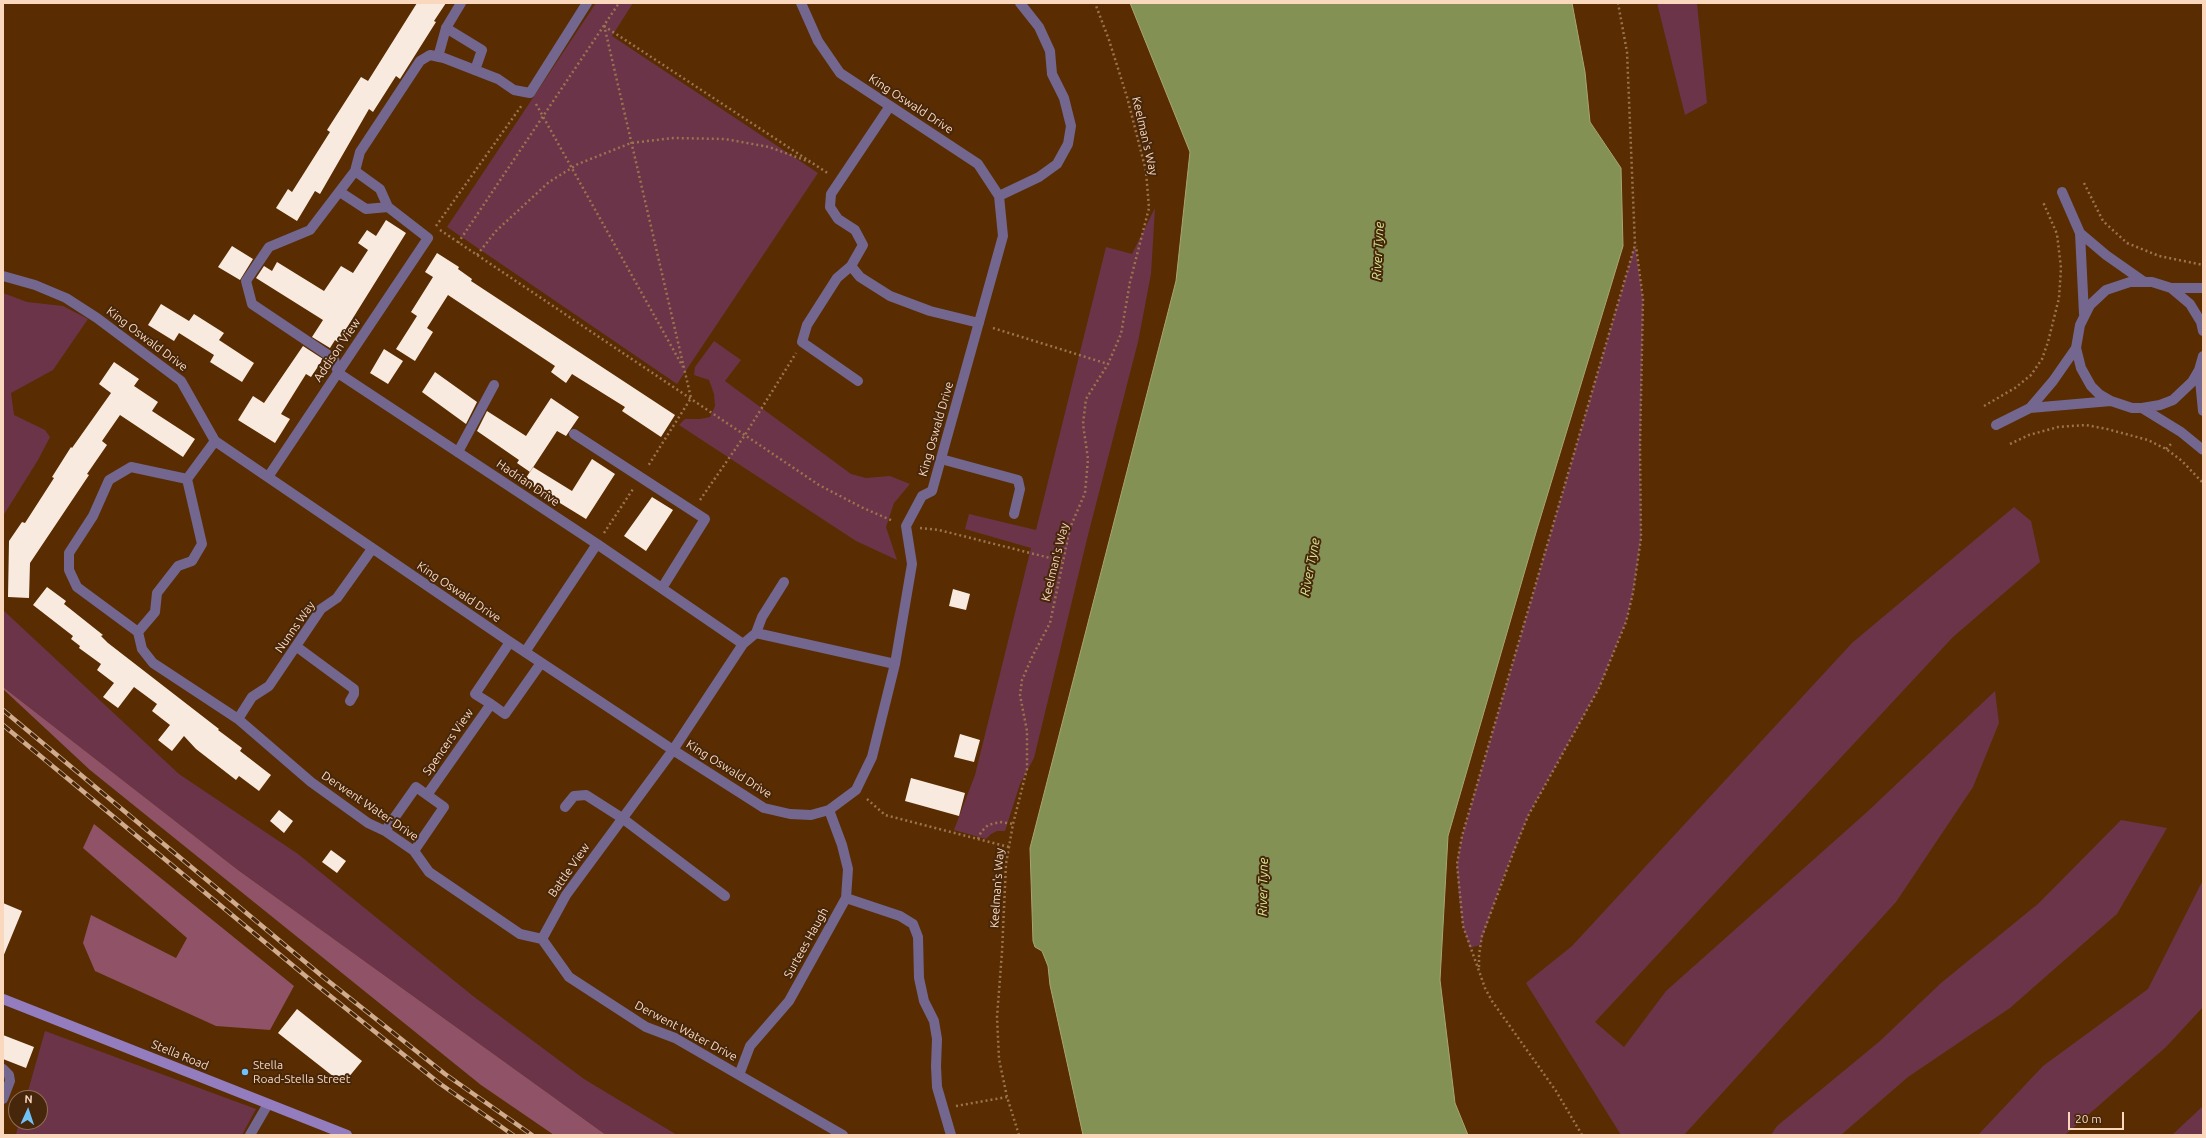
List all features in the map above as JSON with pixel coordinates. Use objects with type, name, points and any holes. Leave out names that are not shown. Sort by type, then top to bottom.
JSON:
[{"type":"main road","name":"Stella Road","points":[[3,999],[347,1135]]},
{"type":"street","points":[[438,57],[446,28],[461,3]]},
{"type":"street","points":[[338,373],[334,359],[252,304],[246,281],[269,248],[310,230],[355,171],[360,152],[420,61],[430,55],[438,57],[498,79],[514,90],[530,93],[587,3]]},
{"type":"street","name":"King Oswald Drive","points":[[3,276],[35,285],[66,298],[97,318],[181,380],[215,441],[372,549],[673,750],[764,808],[790,814],[811,815],[828,810],[856,790],[872,757],[895,664],[912,564],[906,526],[922,496],[932,491],[1003,236],[1000,196],[978,164],[840,73],[818,41],[801,3]]},
{"type":"street","points":[[1000,196],[1039,177],[1057,164],[1068,144],[1071,126],[1064,98],[1052,74],[1050,52],[1039,27],[1020,3]]},
{"type":"street","points":[[446,28],[482,50],[475,70]]},
{"type":"street","points":[[858,381],[802,342],[806,325],[837,278],[851,266],[863,245],[855,230],[838,219],[830,207],[831,194],[890,106]]},
{"type":"street","points":[[340,192],[366,209],[388,207],[380,189],[355,171]]},
{"type":"street","points":[[2030,408],[2053,381],[2076,348],[2084,314],[2080,233],[2062,192]]},
{"type":"street","name":"Addison View","points":[[268,477],[428,238],[388,207]]},
{"type":"street","points":[[2080,233],[2106,255],[2143,281]]},
{"type":"street","points":[[851,266],[860,277],[890,296],[930,311],[979,323]]},
{"type":"street","points":[[2084,314],[2090,305],[2106,290],[2130,282],[2143,281],[2161,284],[2171,288],[2190,304],[2201,322],[2203,331]]},
{"type":"street","points":[[2171,288],[2203,288]]},
{"type":"street","points":[[2076,348],[2085,377],[2099,394],[2120,405],[2142,408],[2173,400],[2192,382],[2199,370],[2203,356]]},
{"type":"street","points":[[2199,370],[2203,411]]},
{"type":"street","name":"Hadrian Drive","points":[[338,373],[597,544],[743,644]]},
{"type":"street","points":[[458,452],[494,384]]},
{"type":"street","points":[[1996,425],[2030,408],[2111,401]]},
{"type":"street","points":[[2142,408],[2181,432],[2203,450]]},
{"type":"street","points":[[574,434],[705,519],[662,588]]},
{"type":"street","points":[[187,479],[131,467],[109,480],[93,516],[69,553],[69,570],[77,587],[138,632],[154,612],[157,593],[178,566],[192,561],[202,544],[187,479],[215,441]]},
{"type":"street","points":[[941,458],[1018,480],[1020,489],[1014,514]]},
{"type":"street","points":[[525,652],[597,544]]},
{"type":"street","name":"Nunns Way","points":[[238,719],[252,697],[269,686],[297,647],[321,609],[337,598],[372,549]]},
{"type":"street","points":[[784,582],[762,617],[756,633],[895,664]]},
{"type":"street","name":"Derwent Water Drive","points":[[138,632],[142,650],[153,663],[238,719],[311,782],[368,823],[385,831],[414,851],[430,872],[436,877],[520,934],[542,939],[569,977],[646,1027],[675,1038],[843,1135]]},
{"type":"street","name":"Battle View","points":[[542,939],[566,895],[673,750],[743,644],[756,633]]},
{"type":"street","name":"Spencers View","points":[[510,642],[475,694],[505,714],[541,663]]},
{"type":"street","points":[[297,647],[354,689],[354,694],[350,701]]},
{"type":"street","name":"Spencers View","points":[[427,795],[490,704]]},
{"type":"street","name":"Spencers View","points":[[385,831],[416,787],[444,807],[414,851]]},
{"type":"street","points":[[565,807],[574,796],[586,795],[622,818],[725,896]]},
{"type":"street","name":"Surtees Haugh","points":[[739,1075],[750,1046],[790,1001],[846,898],[848,869],[842,845],[828,810]]},
{"type":"street","points":[[846,898],[900,916],[913,924],[918,937],[919,978],[922,994],[934,1021],[938,1039],[936,1066],[937,1087],[951,1135]]},
{"type":"street","points":[[3,1069],[9,1075],[10,1081],[3,1099]]},
{"type":"street","points":[[250,1135],[268,1104]]},
{"type":"path","points":[[458,242],[619,3]]},
{"type":"path","name":"Keelman's Way","points":[[1019,1135],[1007,1097],[999,1059],[997,1017],[1008,847],[1027,769],[1027,731],[1020,694],[1022,680],[1050,623],[1070,528],[1085,493],[1088,459],[1083,424],[1086,399],[1108,364],[1121,334],[1130,282],[1149,208],[1146,171],[1127,97],[1109,40],[1094,3]]},
{"type":"path","points":[[1480,970],[1479,955],[1482,936],[1528,816],[1599,688],[1626,622],[1633,593],[1641,538],[1640,446],[1643,299],[1636,245],[1627,52],[1618,3]]},
{"type":"path","points":[[597,544],[641,478],[691,398],[604,25]]},
{"type":"path","points":[[604,25],[840,182]]},
{"type":"path","points":[[685,369],[530,93],[435,227],[819,485],[861,507],[906,526],[939,530],[1062,561]]},
{"type":"path","points":[[477,255],[496,231],[549,182],[571,168],[599,155],[632,143],[673,138],[725,139],[769,147],[810,162]]},
{"type":"path","points":[[2084,183],[2103,221],[2127,244],[2159,256],[2203,265]]},
{"type":"path","points":[[1984,406],[2015,388],[2031,375],[2042,359],[2048,342],[2059,298],[2060,268],[2057,234],[2044,202]]},
{"type":"path","points":[[1582,1135],[1556,1091],[1492,1001],[1463,926],[1457,876],[1458,853],[1636,245]]},
{"type":"path","points":[[979,323],[1108,364]]},
{"type":"path","points":[[692,511],[746,435],[802,342]]},
{"type":"path","points":[[2010,444],[2029,435],[2058,427],[2086,426],[2107,429],[2148,440],[2166,449],[2182,461],[2203,483]]},
{"type":"path","points":[[856,790],[885,815],[1008,847]]},
{"type":"path","points":[[978,839],[981,832],[988,825],[1000,822],[1013,824]]},
{"type":"path","points":[[944,1108],[1007,1097]]},
{"type":"shaded area","points":[[596,3],[633,3],[612,36],[818,173],[677,384],[447,227]]},
{"type":"shaded area","points":[[1657,3],[1697,3],[1707,103],[1685,115]]},
{"type":"shaded area","points":[[1155,208],[1151,274],[1138,342],[1088,535],[1034,758],[1020,784],[1005,831],[997,831],[986,839],[954,830],[975,775],[1031,548],[965,529],[969,514],[1036,530],[1106,247],[1132,254]]},
{"type":"shaded area","points":[[1635,245],[1643,299],[1640,465],[1641,538],[1633,593],[1626,622],[1599,688],[1528,816],[1501,884],[1480,945],[1470,948],[1463,926],[1459,898],[1457,864],[1462,836]]},
{"type":"shaded area","points":[[3,293],[27,302],[63,306],[88,319],[53,370],[11,393],[14,415],[45,430],[50,437],[38,460],[3,516]]},
{"type":"shaded area","points":[[714,341],[741,360],[725,381],[851,474],[866,478],[890,476],[910,484],[894,503],[886,527],[897,560],[856,541],[679,425],[685,419],[710,417],[715,406],[714,394],[709,380],[694,375],[695,367]]},
{"type":"shaded area","points":[[2014,507],[2031,521],[2040,562],[1953,637],[1595,1022],[1624,1047],[1666,991],[1867,812],[1995,691],[1999,723],[1973,787],[1896,902],[1684,1135],[1621,1135],[1526,983],[1572,946],[1852,643]]},
{"type":"shaded area","points":[[3,610],[179,774],[298,854],[473,996],[584,1079],[677,1135],[606,1135],[238,870],[3,687]]},
{"type":"shaded area","points":[[3,687],[238,870],[606,1135],[554,1135],[481,1085],[90,770],[3,689]]},
{"type":"shaded area","points":[[2121,820],[2167,828],[2117,914],[2010,1008],[1908,1077],[1841,1135],[1771,1135],[1777,1126],[1880,1041],[1941,983],[2039,903]]},
{"type":"shaded area","points":[[94,824],[294,986],[270,1030],[216,1026],[95,971],[83,943],[91,915],[176,958],[187,938],[83,848]]},
{"type":"shaded area","points":[[2203,880],[2203,1007],[2166,1047],[2065,1135],[1978,1135],[2043,1066],[2148,989]]},
{"type":"shaded area","points":[[45,1031],[256,1109],[242,1135],[16,1135],[17,1130],[48,1130],[48,1090],[28,1090]]},
{"type":"shaded area","points":[[2203,1106],[2203,1135],[2172,1135]]},
{"type":"water","name":"River Tyne","points":[[1130,3],[1572,3],[1585,72],[1590,122],[1621,168],[1623,246],[1537,529],[1448,836],[1440,980],[1455,1103],[1468,1135],[1083,1135],[1050,985],[1048,966],[1042,951],[1035,947],[1033,941],[1030,848],[1176,281],[1190,152]]},
{"type":"building","points":[[417,3],[446,3],[434,21],[436,22],[400,79],[396,76],[373,112],[369,109],[320,194],[315,191],[297,221],[276,208],[288,189],[292,192],[330,132],[327,130],[361,77],[368,81]]},
{"type":"building","points":[[386,220],[406,233],[338,342],[335,340],[330,348],[312,337],[323,320],[256,278],[264,266],[272,271],[277,262],[324,291],[341,266],[353,273],[368,250],[358,243],[367,230],[376,236]]},
{"type":"building","points":[[232,246],[253,259],[240,280],[218,267]]},
{"type":"building","points":[[437,253],[459,267],[458,269],[472,279],[471,281],[675,415],[661,437],[622,411],[625,407],[572,374],[566,383],[551,372],[555,366],[448,295],[427,328],[433,332],[415,361],[396,349],[417,316],[411,312],[433,277],[425,272]]},
{"type":"building","points":[[161,304],[189,321],[194,314],[224,333],[219,340],[254,363],[242,382],[210,362],[214,355],[179,333],[174,341],[148,325]]},
{"type":"building","points":[[303,346],[323,359],[311,377],[306,374],[281,414],[290,419],[275,443],[238,420],[253,396],[264,403]]},
{"type":"building","points":[[384,349],[403,361],[388,384],[370,373]]},
{"type":"building","points":[[114,362],[139,379],[134,386],[158,402],[152,411],[195,439],[183,457],[120,415],[102,441],[107,445],[87,474],[89,475],[30,563],[29,598],[8,597],[9,541],[22,522],[25,523],[54,478],[52,477],[71,447],[72,448],[111,393],[99,384]]},
{"type":"building","points":[[435,372],[477,402],[466,424],[422,392]]},
{"type":"building","points":[[551,398],[579,417],[566,436],[557,431],[530,472],[517,463],[519,460],[477,431],[487,411],[526,436]]},
{"type":"building","points":[[592,459],[615,474],[586,519],[524,481],[533,467],[572,491]]},
{"type":"building","points":[[652,497],[673,510],[646,551],[624,536]]},
{"type":"building","points":[[47,587],[66,601],[64,604],[103,635],[101,636],[108,643],[219,729],[218,730],[242,748],[240,751],[271,775],[259,791],[239,776],[236,780],[196,749],[184,736],[172,751],[158,740],[170,725],[152,711],[157,704],[134,687],[118,708],[103,697],[114,683],[97,670],[101,664],[79,648],[80,646],[71,639],[73,636],[33,605]]},
{"type":"building","points":[[953,589],[970,594],[966,610],[949,606]]},
{"type":"building","points":[[960,734],[980,740],[974,762],[954,757]]},
{"type":"building","points":[[911,778],[965,793],[959,816],[905,801]]},
{"type":"building","points":[[279,810],[293,821],[284,833],[270,821]]},
{"type":"building","points":[[331,850],[346,861],[337,873],[322,862]]},
{"type":"building","points":[[3,903],[22,911],[3,957]]},
{"type":"building","points":[[297,1009],[362,1061],[343,1084],[278,1033]]},
{"type":"building","points":[[3,1035],[34,1047],[26,1068],[3,1059]]},
{"type":"railway","points":[[3,710],[322,976],[445,1074],[532,1135]]},
{"type":"railway","points":[[3,725],[314,983],[439,1083],[513,1135]]},
{"type":"place","name":"Stella Road-Stella Street","points":[[245,1072]]}]
